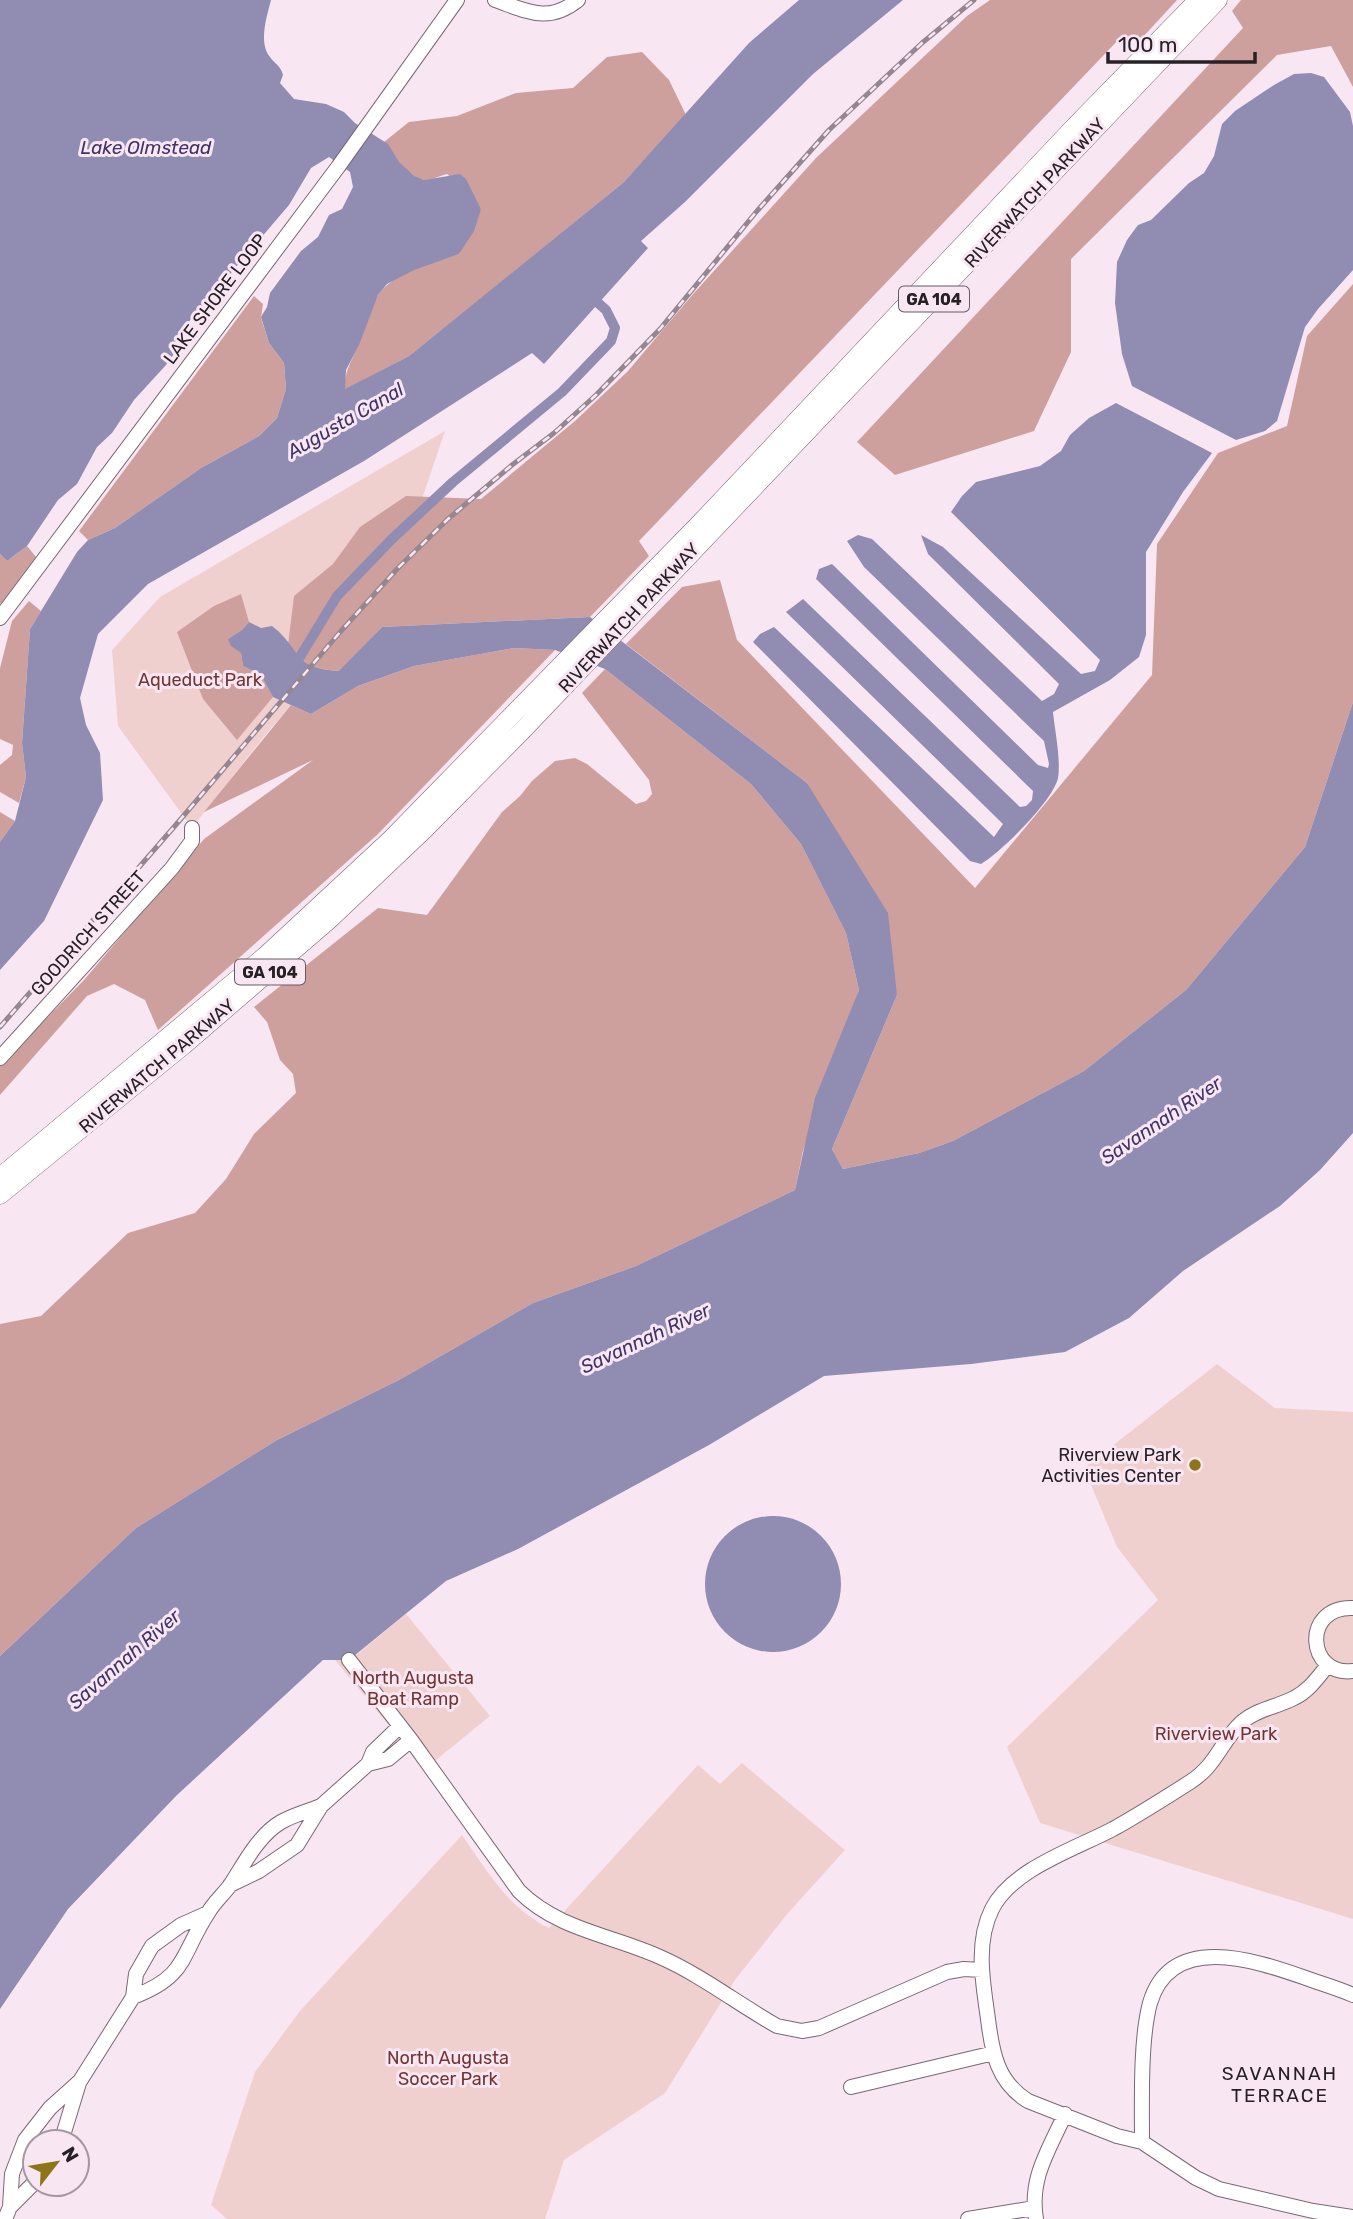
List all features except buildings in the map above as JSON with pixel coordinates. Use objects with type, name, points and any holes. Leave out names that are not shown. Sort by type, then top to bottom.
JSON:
[{"type":"main road","name":"RIVERWATCH PARKWAY","points":[[0,1177],[265,956],[391,839],[631,593],[1198,0]]},
{"type":"main road","name":"RIVERWATCH PARKWAY","points":[[0,1195],[330,920],[424,830],[523,730],[1218,0]]},
{"type":"street","name":"LAKE SHORE LOOP","points":[[0,618],[338,167],[457,0]]},
{"type":"street","points":[[495,0],[539,15],[554,14],[578,0]]},
{"type":"street","name":"GOODRICH STREET","points":[[0,1058],[172,868],[192,841],[192,828]]},
{"type":"street","points":[[1353,1608],[1332,1611],[1318,1627],[1315,1637],[1321,1658],[1328,1665],[1338,1671],[1353,1671]]},
{"type":"street","points":[[349,1660],[411,1740],[512,1882],[528,1900],[563,1922],[669,1961],[777,2026],[794,2031],[811,2030],[947,1972],[982,1970]]},
{"type":"street","points":[[1328,1665],[1302,1694],[1257,1713],[1241,1723],[1212,1764],[1194,1780],[1123,1823],[1013,1883],[998,1899],[985,1924],[982,1970],[999,2073],[1017,2094],[1027,2101],[1117,2136],[1142,2142],[1196,2178],[1219,2189],[1313,2211],[1353,2217]]},
{"type":"street","points":[[230,1885],[259,1871],[297,1845],[321,1806],[368,1764],[373,1752],[400,1726]]},
{"type":"street","points":[[368,1764],[388,1759],[411,1740]]},
{"type":"street","points":[[133,1997],[155,1989],[174,1975],[208,1913],[246,1859],[278,1823],[321,1806]]},
{"type":"street","points":[[7,2213],[12,2174],[25,2140],[50,2108],[79,2081],[133,1997],[136,1973],[152,1946],[181,1925],[208,1913]]},
{"type":"street","points":[[1142,2142],[1144,2055],[1150,2004],[1158,1987],[1178,1967],[1200,1957],[1231,1957],[1273,1967],[1353,1995]]},
{"type":"street","points":[[851,2087],[994,2053]]},
{"type":"street","points":[[65,2128],[79,2081]]},
{"type":"street","points":[[968,2219],[1035,2213],[1034,2192],[1037,2178],[1065,2114]]},
{"type":"street","points":[[7,2213],[21,2198]]},
{"type":"green space","points":[[990,0],[1177,0],[1142,38],[1122,36],[639,541],[649,556],[590,617],[382,627],[340,671],[310,665],[294,652],[288,645],[294,596],[333,564],[360,527],[406,496],[481,499],[575,421],[628,371],[694,293],[816,158],[967,16]]},
{"type":"green space","points":[[1241,0],[1353,0],[1353,87],[1331,46],[1277,55],[1071,259],[1071,352],[1034,431],[895,475],[857,442],[1243,28],[1232,11]]},
{"type":"green space","points":[[642,52],[669,80],[686,115],[624,182],[409,356],[344,390],[348,370],[377,297],[392,281],[403,275],[459,254],[481,209],[473,195],[447,174],[425,180],[412,175],[384,142],[409,122],[457,116],[516,93],[573,88],[607,57]]},
{"type":"green space","points":[[1353,284],[1353,702],[1305,847],[1186,990],[1084,1071],[953,1141],[919,1153],[843,1169],[832,1149],[897,995],[807,783],[626,644],[682,587],[720,580],[737,640],[975,888],[1152,675],[1157,544],[1218,453],[1287,426],[1307,336]]},
{"type":"green space","points":[[254,296],[263,304],[261,318],[269,343],[284,363],[286,389],[277,418],[259,436],[201,468],[115,528],[88,540],[79,531]]},
{"type":"green space","name":"Aqueduct Park","points":[[445,431],[422,499],[348,639],[266,734],[192,828],[118,726],[112,650],[160,597]]},
{"type":"green space","points":[[27,546],[36,557],[2,605],[0,554],[7,561]]},
{"type":"green space","points":[[241,594],[249,622],[228,639],[241,653],[243,666],[261,675],[273,697],[237,740],[203,699],[177,632],[214,606]]},
{"type":"green space","points":[[29,601],[41,611],[30,629],[22,743],[26,777],[19,803],[0,792],[0,765],[12,755],[13,745],[0,739],[0,668],[12,621]]},
{"type":"green space","points":[[514,648],[555,650],[378,834],[158,1030],[145,1000],[114,984],[87,996],[0,1095],[0,1066],[84,980],[204,839],[313,760],[204,812],[291,705],[311,714],[358,686],[414,666]]},
{"type":"green space","points":[[605,669],[751,784],[801,844],[846,933],[859,990],[803,1151],[795,1190],[636,1266],[533,1303],[399,1380],[277,1440],[136,1528],[0,1656],[0,1324],[41,1316],[128,1233],[195,1213],[226,1179],[254,1134],[296,1093],[293,1074],[280,1060],[267,1022],[254,1007],[378,908],[427,915],[502,812],[555,761],[575,758],[587,764],[636,804],[646,801],[652,794],[649,780],[582,693]]},
{"type":"green space","points":[[0,812],[15,821],[0,842]]},
{"type":"green space","name":"Riverview Park","points":[[1217,1364],[1275,1408],[1353,1412],[1353,1919],[1040,1823],[1007,1747],[1158,1600],[1117,1547],[1084,1468]]},
{"type":"green space","name":"North Augusta Boat Ramp","points":[[406,1614],[490,1716],[425,1769],[335,1660],[350,1660]]},
{"type":"green space","name":"North Augusta Soccer Park","points":[[742,1763],[845,1850],[788,1913],[735,1980],[665,2093],[564,2160],[545,2219],[227,2219],[211,2205],[255,2072],[300,2011],[462,1835],[499,1888],[521,1910],[549,1928],[698,1765],[720,1784]]},
{"type":"water","name":"Lake Olmstead","points":[[0,0],[271,0],[264,29],[266,51],[282,72],[280,83],[294,99],[326,104],[344,112],[355,123],[388,144],[399,162],[414,176],[424,180],[460,174],[466,179],[481,209],[474,231],[459,254],[414,270],[387,284],[378,295],[359,345],[346,370],[345,389],[409,356],[624,182],[749,43],[799,0],[903,0],[813,74],[685,202],[641,241],[648,248],[544,364],[532,353],[364,461],[148,584],[98,634],[80,698],[86,725],[100,753],[103,800],[44,921],[0,970],[0,842],[15,821],[26,777],[22,743],[30,629],[77,552],[88,540],[115,528],[201,468],[259,436],[277,418],[286,389],[284,363],[269,343],[261,317],[267,307],[270,293],[301,251],[318,237],[329,215],[342,209],[353,187],[350,172],[329,157],[311,168],[289,205],[220,286],[202,313],[190,320],[186,337],[166,365],[134,400],[112,433],[97,447],[77,484],[58,500],[27,546],[7,561],[0,554]]},
{"type":"water","points":[[1311,73],[1324,77],[1350,112],[1353,126],[1353,270],[1305,327],[1277,421],[1265,431],[1236,440],[1132,386],[1122,354],[1115,303],[1117,262],[1127,240],[1138,225],[1151,220],[1189,183],[1204,173],[1214,156],[1222,124],[1235,111],[1294,74]]},
{"type":"water","points":[[1116,403],[1212,453],[1183,492],[1146,552],[1146,635],[1139,657],[1110,680],[1053,712],[1059,763],[1054,788],[1037,812],[1001,849],[981,864],[970,861],[753,642],[760,634],[774,627],[994,837],[1003,824],[786,612],[803,599],[1020,807],[1026,806],[1032,800],[1033,791],[816,579],[819,569],[832,564],[1038,765],[1048,768],[1044,741],[864,567],[847,541],[858,535],[872,539],[1042,701],[1054,694],[1059,684],[928,554],[921,535],[943,547],[1081,674],[1095,671],[1100,660],[951,512],[976,482],[1040,466],[1061,451],[1070,435],[1089,418]]},
{"type":"water","name":"Savannah River","points":[[590,617],[807,783],[888,913],[897,995],[832,1149],[843,1169],[919,1153],[953,1141],[1084,1071],[1186,990],[1305,847],[1353,702],[1353,1133],[1320,1170],[1280,1206],[1183,1271],[1129,1318],[1065,1352],[971,1364],[824,1376],[709,1445],[518,1549],[446,1581],[349,1660],[323,1660],[176,1796],[68,1909],[0,2009],[0,1656],[136,1528],[277,1440],[399,1380],[533,1303],[636,1266],[795,1190],[815,1098],[859,990],[846,933],[801,844],[751,784],[605,669],[555,650],[514,648],[414,666],[358,686],[311,714],[273,697],[261,675],[243,666],[241,653],[231,646],[228,639],[249,622],[261,628],[272,626],[305,662],[339,671],[382,627]]},
{"type":"water","points":[[773,1516],[799,1521],[821,1536],[836,1558],[841,1584],[836,1610],[821,1632],[799,1647],[773,1652],[747,1647],[725,1632],[710,1610],[705,1584],[710,1558],[725,1536],[747,1521]]},
{"type":"waterway","points":[[292,670],[337,596],[392,539],[453,482],[562,392],[611,341],[615,328],[606,310],[588,294]]},
{"type":"railway","points":[[0,1027],[398,568],[448,519],[554,433],[596,395],[660,329],[757,211],[829,130],[922,43],[974,0]]},
{"type":"place","name":"Riverview Park Activities Center","points":[[1195,1465]]},
{"type":"district","name":"SAVANNAH TERRACE","points":[[1280,2084]]},
{"type":"water label","name":"Augusta Canal","points":[[345,420]]}]
